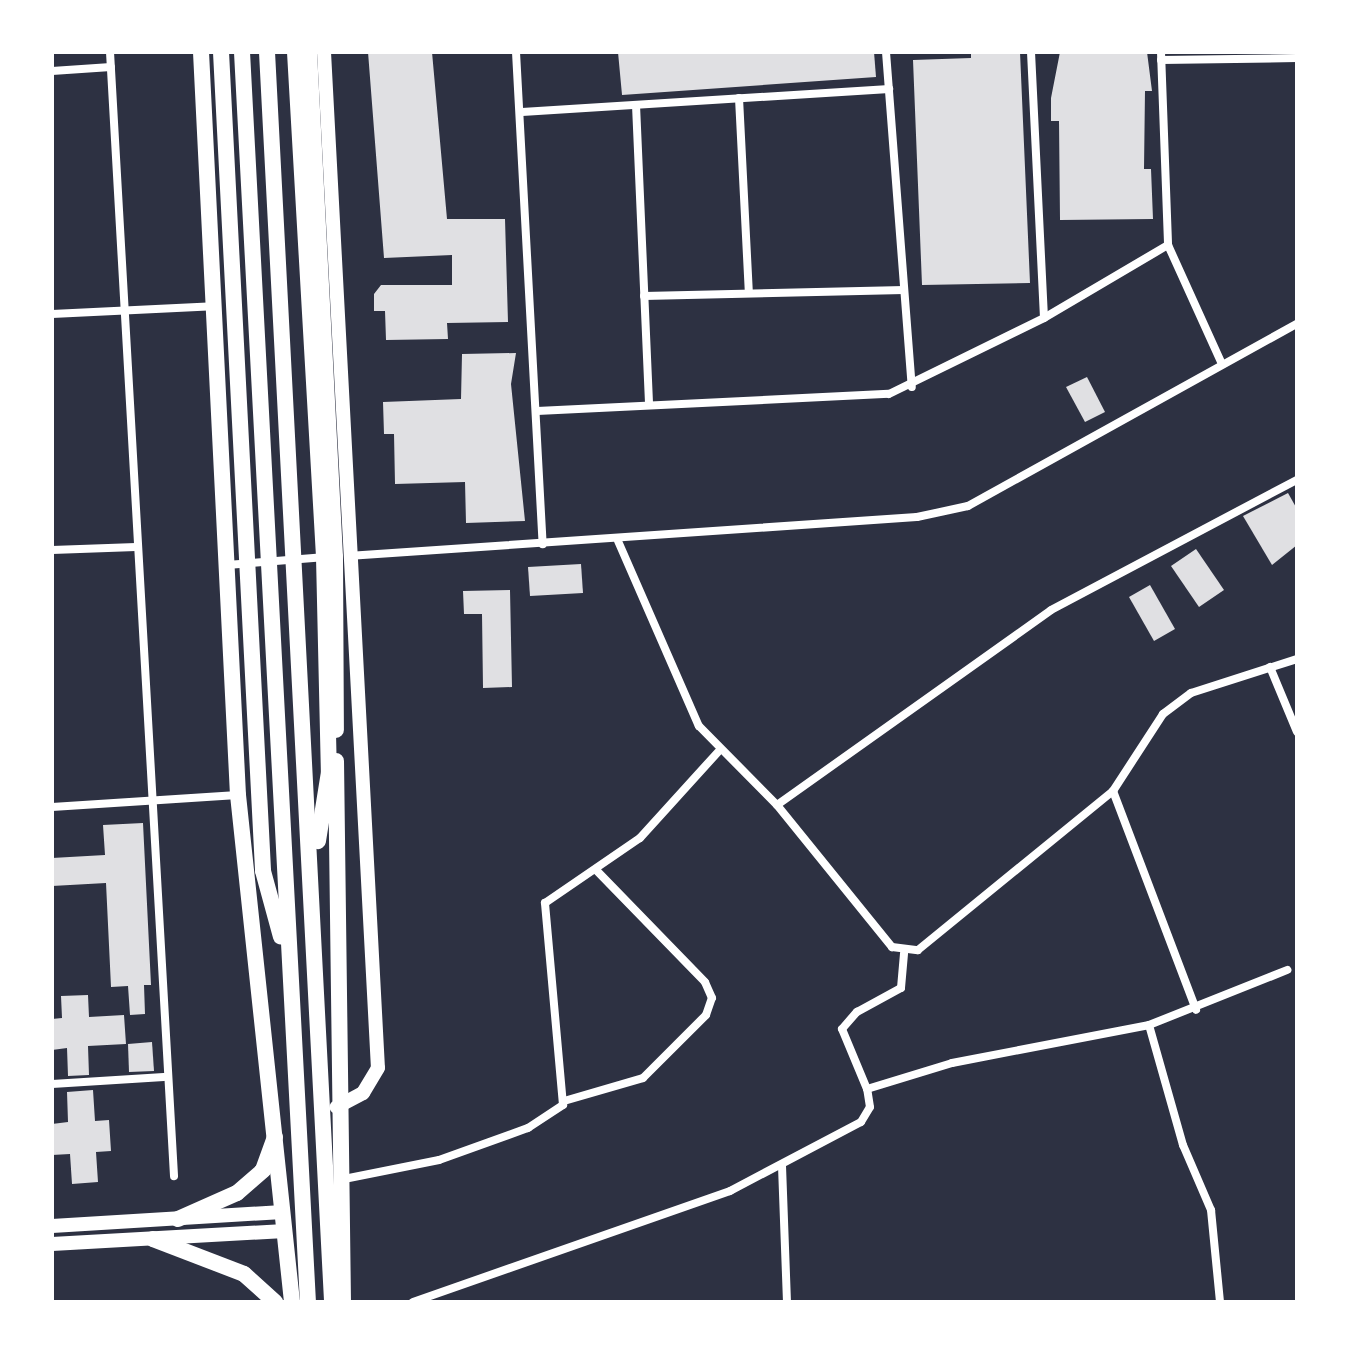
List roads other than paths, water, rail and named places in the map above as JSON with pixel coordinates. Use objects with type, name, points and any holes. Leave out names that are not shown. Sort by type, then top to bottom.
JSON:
[{"type":"main road","points":[[201,52],[238,795],[278,1131],[292,1302]]},
{"type":"main road","points":[[221,52],[263,871],[290,970]]},
{"type":"main road","points":[[242,52],[308,1302]]},
{"type":"main road","points":[[267,52],[313,874],[332,1302]]},
{"type":"main road","points":[[295,52],[329,772],[313,874]]},
{"type":"main road","points":[[309,52],[344,556],[337,1107],[343,1302]]},
{"type":"main road","points":[[178,1219],[237,1193],[263,1170],[278,1131]]},
{"type":"main road","points":[[153,1239],[259,1285],[275,1302]]},
{"type":"street","points":[[110,52],[164,1077],[174,1176]]},
{"type":"street","points":[[324,52],[344,556],[378,1068],[363,1093],[337,1107]]},
{"type":"street","points":[[516,52],[522,112],[543,544]]},
{"type":"street","points":[[886,52],[912,387]]},
{"type":"street","points":[[1031,52],[1044,318]]},
{"type":"street","points":[[1222,364],[1168,245],[1161,56],[1297,58]]},
{"type":"street","points":[[52,71],[111,67]]},
{"type":"street","points":[[522,112],[889,89]]},
{"type":"street","points":[[739,98],[749,293]]},
{"type":"street","points":[[636,105],[649,405]]},
{"type":"street","points":[[537,411],[861,398],[912,387],[1044,318],[1168,245]]},
{"type":"street","points":[[644,296],[904,290]]},
{"type":"street","points":[[52,314],[213,306]]},
{"type":"street","points":[[227,565],[618,541],[917,517],[968,506],[1297,324]]},
{"type":"street","points":[[777,805],[1051,610],[1297,480]]},
{"type":"street","points":[[413,1302],[782,1166],[861,1122],[870,1107],[867,1089],[842,1029],[846,1019],[901,988],[904,953],[777,805],[718,752],[681,691],[618,541]]},
{"type":"street","points":[[52,550],[136,547]]},
{"type":"street","points":[[904,953],[1000,890],[1113,791],[1163,714],[1191,693],[1297,659]]},
{"type":"street","points":[[1270,667],[1297,732]]},
{"type":"street","points":[[564,1101],[542,916],[556,892],[597,871],[640,838],[718,752]]},
{"type":"street","points":[[1113,791],[1196,1010]]},
{"type":"street","points":[[52,807],[238,795]]},
{"type":"street","points":[[338,1180],[416,1167],[476,1148],[539,1123],[564,1101],[643,1078],[706,1015],[712,998],[705,982],[597,871]]},
{"type":"street","points":[[867,1089],[952,1063],[1149,1025],[1196,1010],[1287,970]]},
{"type":"street","points":[[1149,1025],[1183,1145],[1211,1210],[1220,1302]]},
{"type":"street","points":[[52,1084],[164,1077]]},
{"type":"street","points":[[782,1166],[787,1302]]},
{"type":"street","points":[[52,1226],[283,1212]]},
{"type":"street","points":[[52,1244],[285,1231]]},
{"type":"street","points":[[259,1285],[260,1302]]}]
